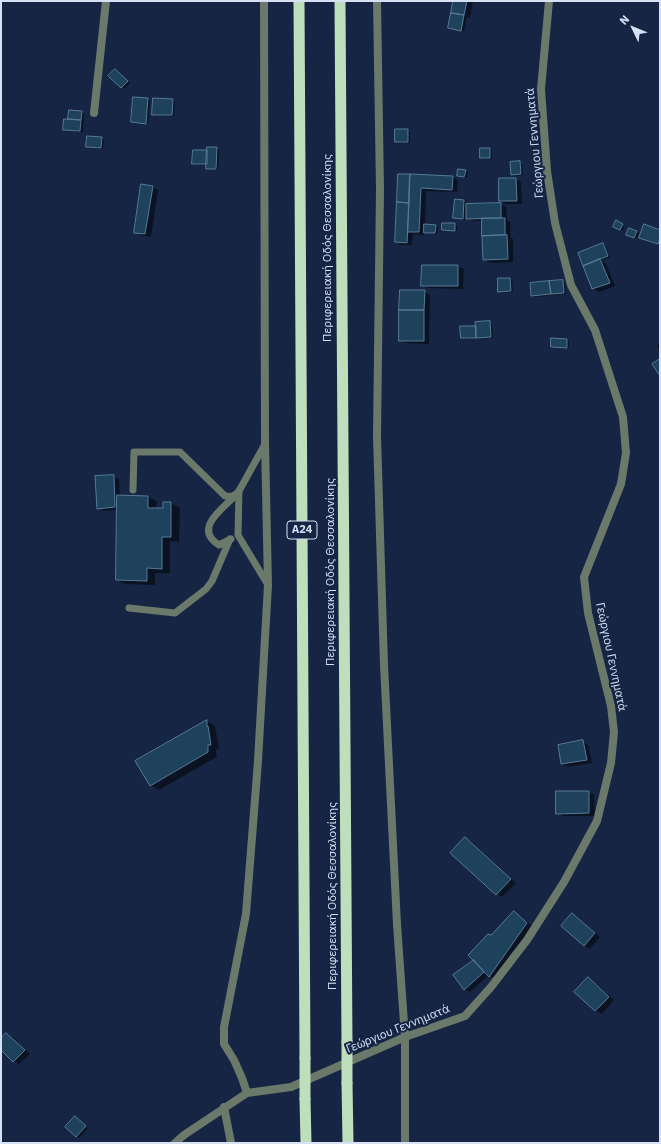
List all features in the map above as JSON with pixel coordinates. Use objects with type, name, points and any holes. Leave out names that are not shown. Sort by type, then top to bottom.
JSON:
[{"type":"highway","name":"Α24","points":[[299,1],[306,1143]]},
{"type":"highway","name":"Περιφερειακή Οδός Θεσσαλονίκης","points":[[340,1],[348,1143]]},
{"type":"street","points":[[94,113],[106,1]]},
{"type":"street","points":[[175,1143],[184,1135],[247,1092],[234,1060],[224,1044],[224,1027],[246,914],[257,769],[268,585],[265,444],[264,1]]},
{"type":"street","points":[[377,1],[380,189],[377,436],[384,673],[405,1037],[405,1143]]},
{"type":"street","name":"Γεώργιου Γεννηματά","points":[[247,1092],[291,1086],[405,1037],[465,1016],[492,987],[527,940],[564,882],[597,821],[611,763],[614,732],[611,706],[588,613],[584,577],[621,484],[626,453],[623,417],[595,330],[571,285],[555,223],[547,171],[541,90],[549,1]]},
{"type":"street","points":[[224,1107],[231,1143]]},
{"type":"lane","points":[[238,535],[218,545],[212,541],[208,534],[210,521],[239,491],[265,444]]},
{"type":"lane","points":[[133,490],[134,452],[180,452],[226,496],[230,497],[239,491]]},
{"type":"lane","points":[[239,491],[238,535],[268,585]]},
{"type":"lane","points":[[129,608],[175,612],[206,589],[212,581],[230,539]]},
{"type":"building","points":[[453,1],[467,1],[464,15],[451,13]]},
{"type":"building","points":[[451,13],[464,15],[461,31],[448,28]]},
{"type":"building","points":[[115,69],[128,81],[121,88],[108,76]]},
{"type":"building","points":[[133,97],[148,98],[146,124],[131,122]]},
{"type":"building","points":[[153,98],[173,99],[172,115],[152,115]]},
{"type":"building","points":[[69,110],[82,111],[81,120],[68,119]]},
{"type":"building","points":[[64,119],[81,120],[80,131],[63,130]]},
{"type":"building","points":[[395,129],[408,129],[408,142],[395,142]]},
{"type":"building","points":[[87,136],[102,137],[101,148],[86,147]]},
{"type":"building","points":[[207,147],[217,147],[216,169],[206,169]]},
{"type":"building","points":[[480,148],[490,148],[490,158],[480,158]]},
{"type":"building","points":[[193,150],[207,150],[207,164],[192,164]]},
{"type":"building","points":[[520,161],[521,174],[511,175],[510,162]]},
{"type":"building","points":[[458,169],[466,170],[464,177],[457,176]]},
{"type":"building","points":[[398,174],[410,174],[409,203],[397,202]]},
{"type":"building","points":[[410,174],[453,176],[452,190],[421,188],[419,232],[408,232]]},
{"type":"building","points":[[499,178],[516,178],[517,201],[499,201]]},
{"type":"building","points":[[141,184],[153,186],[145,234],[134,233]]},
{"type":"building","points":[[455,199],[464,200],[463,219],[453,218]]},
{"type":"building","points":[[397,202],[409,203],[407,243],[395,242]]},
{"type":"building","points":[[501,203],[501,218],[466,219],[466,204]]},
{"type":"building","points":[[482,218],[505,218],[505,235],[482,236]]},
{"type":"building","points":[[616,220],[623,224],[620,230],[613,227]]},
{"type":"building","points":[[442,223],[455,223],[455,231],[442,230]]},
{"type":"building","points":[[424,224],[436,225],[435,233],[424,233]]},
{"type":"building","points":[[644,224],[660,230],[658,244],[639,238]]},
{"type":"building","points":[[629,228],[637,231],[634,238],[626,235]]},
{"type":"building","points":[[507,235],[508,259],[483,260],[482,236]]},
{"type":"building","points":[[603,243],[608,256],[583,266],[578,253]]},
{"type":"building","points":[[600,259],[610,283],[592,289],[583,266]]},
{"type":"building","points":[[422,265],[458,265],[458,286],[421,286]]},
{"type":"building","points":[[498,278],[510,278],[511,291],[498,292]]},
{"type":"building","points":[[563,280],[564,293],[551,294],[549,281]]},
{"type":"building","points":[[549,281],[551,294],[531,296],[530,283]]},
{"type":"building","points":[[400,290],[425,290],[424,310],[399,310]]},
{"type":"building","points":[[399,310],[424,310],[424,341],[399,341]]},
{"type":"building","points":[[490,321],[491,337],[476,338],[475,322]]},
{"type":"building","points":[[460,326],[476,326],[476,338],[461,338]]},
{"type":"building","points":[[551,338],[567,339],[567,348],[551,347]]},
{"type":"building","points":[[660,359],[660,376],[652,364]]},
{"type":"building","points":[[114,475],[115,507],[97,509],[95,476]]},
{"type":"building","points":[[117,495],[148,496],[148,508],[163,508],[163,502],[171,502],[171,537],[162,537],[162,569],[147,568],[147,581],[116,580]]},
{"type":"building","points":[[207,720],[211,745],[208,745],[208,752],[150,786],[135,761]]},
{"type":"building","points":[[583,740],[587,760],[561,764],[558,745]]},
{"type":"building","points":[[556,791],[589,791],[589,813],[556,814]]},
{"type":"building","points":[[465,837],[511,879],[496,895],[450,853]]},
{"type":"building","points":[[514,911],[527,923],[489,977],[468,955],[488,934],[491,935]]},
{"type":"building","points":[[572,913],[595,933],[584,946],[561,926]]},
{"type":"building","points":[[474,960],[484,972],[464,990],[453,975]]},
{"type":"building","points":[[588,977],[609,997],[595,1011],[574,992]]},
{"type":"building","points":[[6,1033],[25,1050],[13,1062],[1,1050],[1,1038]]},
{"type":"building","points":[[75,1116],[86,1126],[76,1137],[65,1127]]}]
